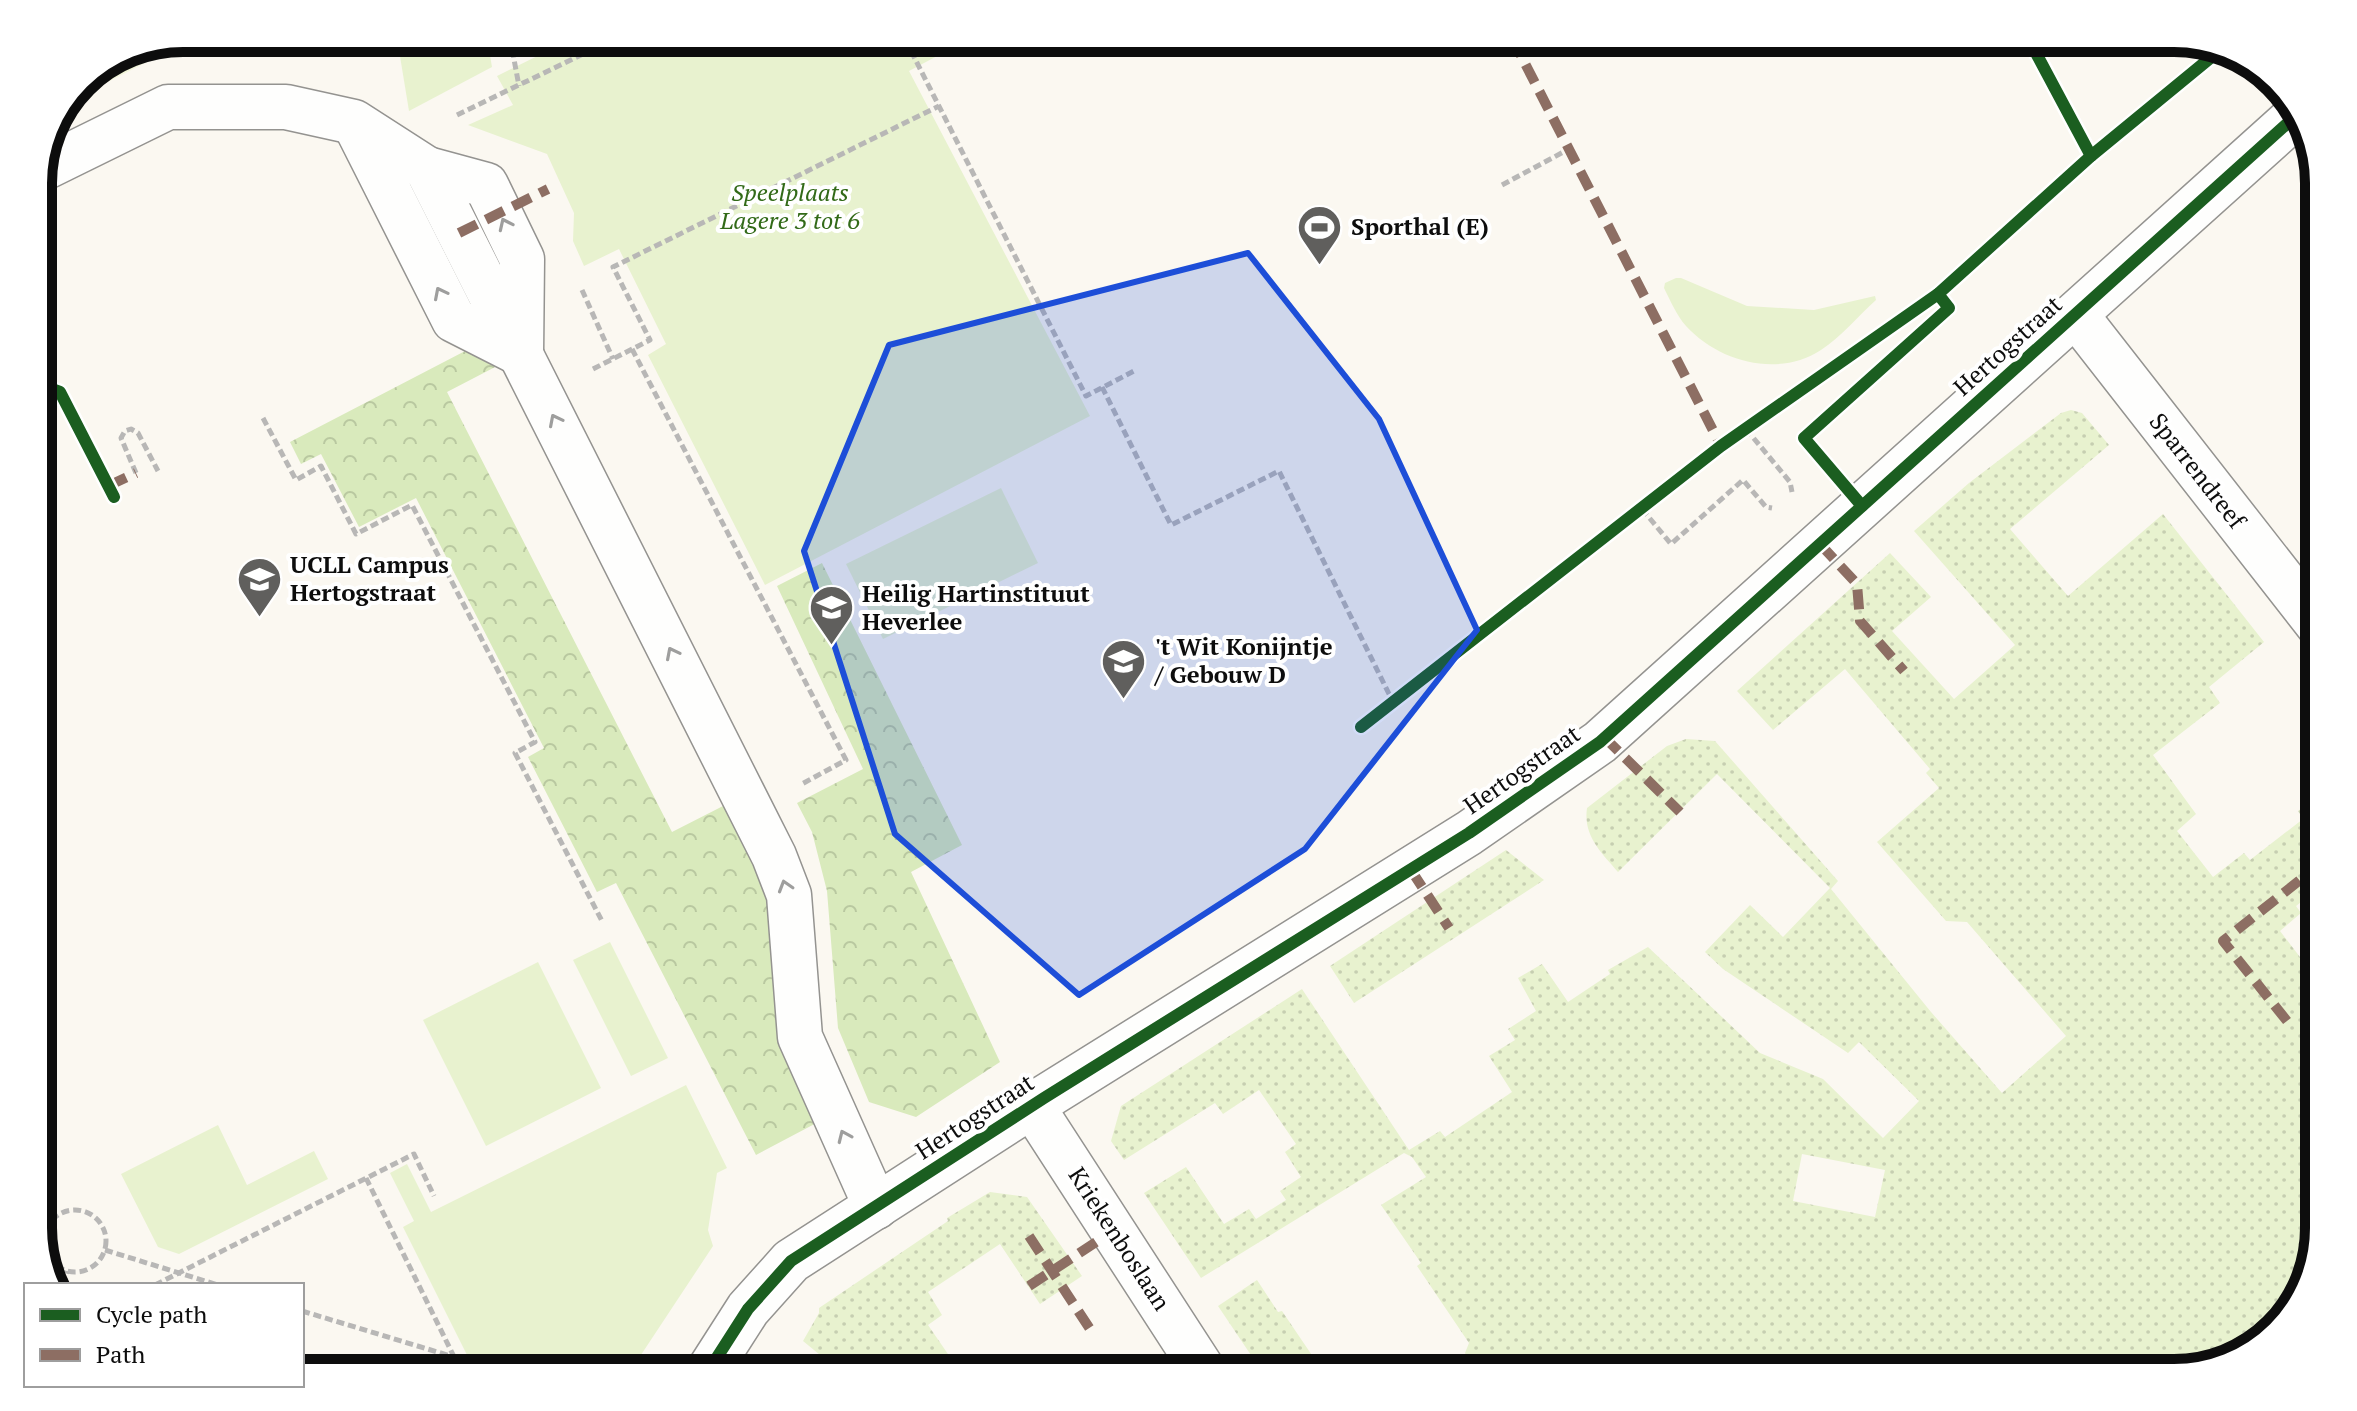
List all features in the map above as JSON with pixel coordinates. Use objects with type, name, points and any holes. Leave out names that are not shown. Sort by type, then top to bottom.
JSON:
[{"type":"street","points":[[54,163],[168,107],[286,107],[354,122],[427,169],[774,856],[789,895],[800,1037],[876,1207]]},
{"type":"street","points":[[354,122],[454,320],[521,354]]},
{"type":"street","name":"Hertogstraat","points":[[716,1359],[748,1309],[791,1261],[1032,1106],[1469,833],[1600,742],[2289,122]]},
{"type":"street","name":"Sparrendreef","points":[[2076,315],[2305,608]]},
{"type":"street","name":"Kriekenboslaan","points":[[1032,1106],[1196,1359]]},
{"type":"path","points":[[513,52],[519,86]]},
{"type":"path","points":[[449,120],[588,52]]},
{"type":"path","points":[[912,52],[1086,396],[1136,370]]},
{"type":"path","points":[[650,340],[613,267],[939,106]]},
{"type":"path","points":[[1502,185],[1569,149]]},
{"type":"path","points":[[1102,387],[1171,525],[1279,471],[1393,702]]},
{"type":"path","points":[[263,418],[296,480],[321,466],[356,534],[412,505],[535,742],[515,753],[603,923]]},
{"type":"path","points":[[1733,438],[1759,420]]},
{"type":"path","points":[[136,473],[121,438],[125,431],[131,429],[138,433],[158,471]]},
{"type":"path","points":[[1746,429],[1790,482]]},
{"type":"path","points":[[1653,500],[1637,513],[1671,544],[1743,480],[1766,507],[1781,511]]},
{"type":"path","points":[[1382,710],[1406,692]]},
{"type":"path","points":[[159,1283],[414,1154],[434,1196]]},
{"type":"path","points":[[366,1178],[454,1357]]},
{"type":"path","points":[[52,1222],[60,1213],[70,1210],[91,1214],[104,1229],[107,1239],[105,1250],[93,1266],[84,1271],[67,1271],[58,1266]]},
{"type":"path","points":[[105,1250],[211,1283]]},
{"type":"path","points":[[64,1283],[67,1271]]},
{"type":"path","points":[[304,1312],[454,1357]]},
{"type":"highlighted area","points":[[1248,253],[1379,419],[1477,630],[1305,849],[1079,995],[895,834],[804,551],[889,345]]},
{"type":"green space","points":[[399,52],[489,52],[492,67],[409,111]]},
{"type":"green space","name":"Speelplaats Lagere 3 tot 6","points":[[546,52],[945,52],[909,71],[1090,416],[765,585],[648,355],[666,344],[619,249],[584,266],[573,241],[574,213],[547,154],[468,125],[513,105],[497,76]]},
{"type":"green space","points":[[163,54],[91,90],[117,70]]},
{"type":"green space","points":[[1676,278],[1747,306],[1814,310],[1875,296],[1876,300],[1821,350],[1786,363],[1768,364],[1732,357],[1700,339],[1686,326],[1664,288],[1665,283]]},
{"type":"green space","points":[[467,350],[499,365],[447,392],[672,832],[725,805],[770,901],[824,1119],[756,1155],[616,883],[597,892],[528,757],[544,748],[416,498],[359,527],[321,454],[301,464],[290,442]]},
{"type":"green space","points":[[2071,410],[2082,413],[2109,445],[2010,529],[2068,596],[2163,514],[2264,642],[2209,687],[2220,703],[2153,755],[2196,814],[2177,831],[2213,877],[2244,853],[2250,860],[2303,819],[2298,811],[2305,805],[2305,899],[2296,906],[2301,913],[2280,931],[2305,964],[2304,1245],[2295,1278],[2267,1321],[2224,1349],[2208,1355],[2174,1359],[1465,1359],[1469,1343],[1417,1266],[1421,1263],[1381,1205],[1426,1177],[1412,1157],[1404,1153],[1201,1278],[1144,1193],[1186,1167],[1224,1224],[1249,1209],[1256,1219],[1286,1200],[1280,1191],[1301,1177],[1285,1152],[1296,1144],[1259,1090],[1223,1114],[1215,1103],[1124,1160],[1111,1141],[1121,1106],[1302,989],[1409,1150],[1440,1131],[1445,1137],[1512,1092],[1489,1056],[1515,1040],[1508,1029],[1536,1011],[1518,978],[1542,964],[1568,1002],[1610,974],[1608,970],[1648,947],[1760,1053],[1823,1079],[1883,1138],[1919,1101],[1859,1042],[1848,1053],[1723,969],[1705,952],[1750,905],[1783,937],[1830,888],[1717,774],[1618,872],[1595,843],[1588,827],[1587,808],[1667,746],[1686,739],[1715,741],[1838,881],[1831,889],[2002,1093],[2066,1036],[1967,922],[1946,921],[1877,842],[1939,788],[1926,773],[1930,769],[1845,669],[1773,730],[1737,691],[1890,553],[1931,597],[1892,631],[1954,699],[2015,645],[1914,531],[1969,483],[2061,413]],"holes":[[[1802,1154],[1885,1170],[1875,1217],[1793,1201]]]},
{"type":"green space","points":[[1001,488],[1038,563],[883,639],[846,564]]},
{"type":"green space","points":[[822,563],[962,845],[911,872],[1000,1062],[916,1117],[869,1102],[838,1028],[827,891],[812,832],[797,803],[863,769],[777,586]]},
{"type":"green space","points":[[1506,850],[1544,880],[1354,1003],[1330,966]]},
{"type":"green space","points":[[610,942],[668,1058],[631,1076],[573,960]]},
{"type":"green space","points":[[538,962],[601,1088],[486,1146],[423,1020]]},
{"type":"green space","points":[[686,1085],[727,1168],[717,1173],[708,1230],[713,1246],[638,1359],[469,1359],[403,1227],[414,1221],[390,1173],[407,1164],[431,1212]]},
{"type":"green space","points":[[218,1125],[247,1185],[314,1151],[328,1179],[179,1254],[158,1247],[121,1174]]},
{"type":"green space","points":[[990,1192],[1027,1197],[1082,1276],[1040,1304],[1000,1244],[928,1292],[942,1315],[928,1325],[951,1359],[825,1359],[803,1341],[819,1308],[948,1221],[947,1218]]},
{"type":"green space","points":[[1257,1280],[1315,1359],[1254,1359],[1218,1306]]},
{"type":"marked path","points":[[1519,52],[1721,446]]},
{"type":"marked path","points":[[459,233],[548,189]]},
{"type":"marked path","points":[[108,486],[136,473]]},
{"type":"marked path","points":[[1820,544],[1857,584],[1860,621],[1904,671]]},
{"type":"marked path","points":[[1604,737],[1680,812]]},
{"type":"marked path","points":[[1411,870],[1449,928]]},
{"type":"marked path","points":[[2287,1021],[2223,941],[2305,876]]},
{"type":"marked path","points":[[1029,1286],[1113,1231]]},
{"type":"marked path","points":[[1029,1236],[1090,1329]]},
{"type":"cycle path","points":[[2035,52],[2091,156]]},
{"type":"cycle path","points":[[1361,727],[1721,446],[1938,294],[2091,156],[2211,57]]},
{"type":"cycle path","points":[[716,1359],[748,1309],[791,1261],[1044,1098],[1469,833],[1600,742],[2289,122]]},
{"type":"cycle path","points":[[1862,506],[1804,438],[1949,308],[1938,294]]},
{"type":"cycle path","points":[[52,389],[60,392],[114,497]]},
{"type":"place","name":"Sporthal (E)","points":[[1320,266]]},
{"type":"place","name":"UCLL Campus Hertogstraat","points":[[259,618]]},
{"type":"place","name":"Heilig Hartinstituut Heverlee","points":[[831,647]]},
{"type":"place","name":"'t Wit Konijntje / Gebouw D","points":[[1124,700]]}]
